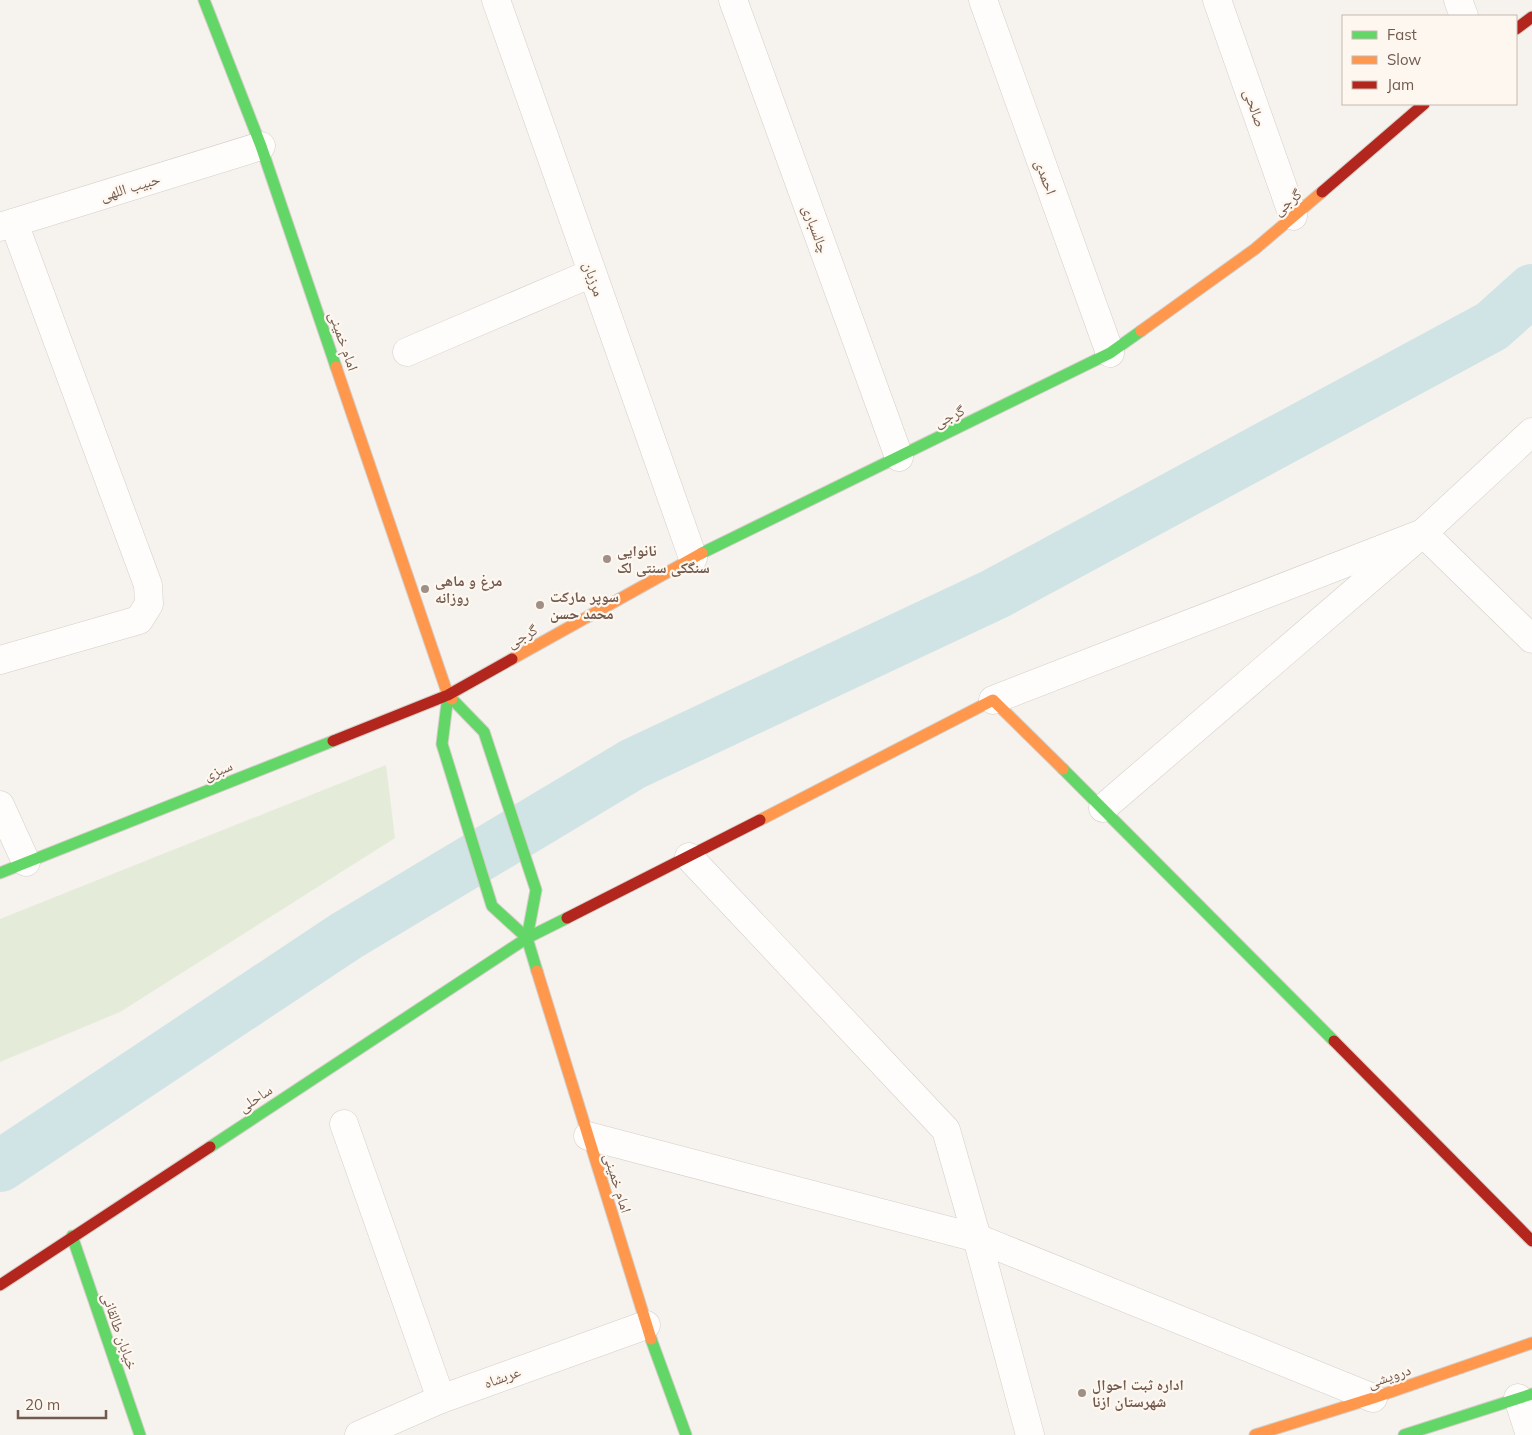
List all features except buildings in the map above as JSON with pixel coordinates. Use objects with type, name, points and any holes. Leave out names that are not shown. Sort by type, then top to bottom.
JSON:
[{"type":"main road","name":"امام خمینی","points":[[204,0],[260,146],[448,695]]},
{"type":"main road","points":[[1517,28],[1532,16]]},
{"type":"main road","name":"گرجی","points":[[448,695],[693,558],[1110,354],[1255,248],[1423,105]]},
{"type":"main road","points":[[448,695],[484,732],[536,890],[527,938]]},
{"type":"main road","points":[[448,695],[442,744],[492,906],[527,938]]},
{"type":"main road","name":"سبزی","points":[[0,873],[448,695]]},
{"type":"main road","points":[[993,700],[1532,1240]]},
{"type":"main road","name":"ساحلی","points":[[0,1285],[527,938],[689,858],[993,700]]},
{"type":"main road","name":"امام خمینی","points":[[527,938],[646,1325],[686,1435]]},
{"type":"main road","name":"خیابان طالقانی","points":[[72,1236],[140,1435]]},
{"type":"main road","name":"درویشی","points":[[1255,1435],[1373,1398],[1532,1343]]},
{"type":"main road","points":[[1404,1435],[1525,1396]]},
{"type":"street","name":"مرزبان","points":[[496,0],[693,558]]},
{"type":"street","name":"چالسباری","points":[[733,0],[899,457]]},
{"type":"street","name":"احمدی","points":[[983,0],[1110,354]]},
{"type":"street","name":"صالحی","points":[[1217,0],[1293,216]]},
{"type":"street","points":[[1458,0],[1464,15]]},
{"type":"street","name":"حبیب اللهی","points":[[7,225],[260,146]]},
{"type":"street","points":[[0,660],[139,620],[149,604],[148,585],[7,225]]},
{"type":"street","points":[[407,352],[592,272]]},
{"type":"street","points":[[1102,808],[1423,533],[1532,432]]},
{"type":"street","points":[[1423,533],[1532,639]]},
{"type":"street","points":[[993,700],[1423,533]]},
{"type":"street","points":[[0,805],[26,862]]},
{"type":"street","points":[[689,858],[946,1130],[1030,1435]]},
{"type":"street","points":[[344,1124],[441,1399]]},
{"type":"street","points":[[588,1136],[977,1238],[1373,1398]]},
{"type":"street","name":"عربشاه","points":[[359,1435],[393,1428],[441,1399],[646,1325]]},
{"type":"street","points":[[1525,1396],[1530,1435]]},
{"type":"green space","points":[[386,765],[395,838],[120,1012],[0,1062],[0,919]]},
{"type":"waterway","points":[[0,1166],[346,936],[633,764],[995,594],[1492,326],[1532,290]]},
{"type":"traffic: fast","points":[[204,0],[261,146],[336,367]]},
{"type":"traffic: fast","points":[[702,553],[1110,353],[1141,331]]},
{"type":"traffic: fast","points":[[448,695],[442,744],[492,906],[527,938]]},
{"type":"traffic: fast","points":[[452,699],[484,732],[536,890],[527,938],[537,971]]},
{"type":"traffic: fast","points":[[0,873],[333,741]]},
{"type":"traffic: fast","points":[[1063,769],[1334,1041]]},
{"type":"traffic: fast","points":[[210,1147],[527,938],[567,918]]},
{"type":"traffic: fast","points":[[72,1236],[140,1435]]},
{"type":"traffic: fast","points":[[651,1339],[686,1435]]},
{"type":"traffic: fast","points":[[1404,1435],[1532,1394]]},
{"type":"traffic: slow","points":[[1141,331],[1255,249],[1322,192]]},
{"type":"traffic: slow","points":[[336,367],[448,695],[452,699]]},
{"type":"traffic: slow","points":[[512,659],[702,553]]},
{"type":"traffic: slow","points":[[760,820],[993,700],[1063,769]]},
{"type":"traffic: slow","points":[[537,971],[651,1339]]},
{"type":"traffic: slow","points":[[1255,1435],[1373,1398],[1532,1343]]},
{"type":"traffic: jam","points":[[1517,28],[1532,17]]},
{"type":"traffic: jam","points":[[1322,192],[1423,105]]},
{"type":"traffic: jam","points":[[333,741],[448,695],[512,659]]},
{"type":"traffic: jam","points":[[567,918],[760,820]]},
{"type":"traffic: jam","points":[[1334,1041],[1532,1241]]},
{"type":"traffic: jam","points":[[0,1285],[210,1147]]},
{"type":"place","name":"نانوایی سنگکی سنتی لک","points":[[607,559]]},
{"type":"place","name":"مرغ و ماهی روزانه","points":[[425,589]]},
{"type":"place","name":"سوپر مارکت محمد حسن","points":[[540,605]]},
{"type":"place","name":"اداره ثبت احوال شهرستان ازنا","points":[[1082,1393]]}]
